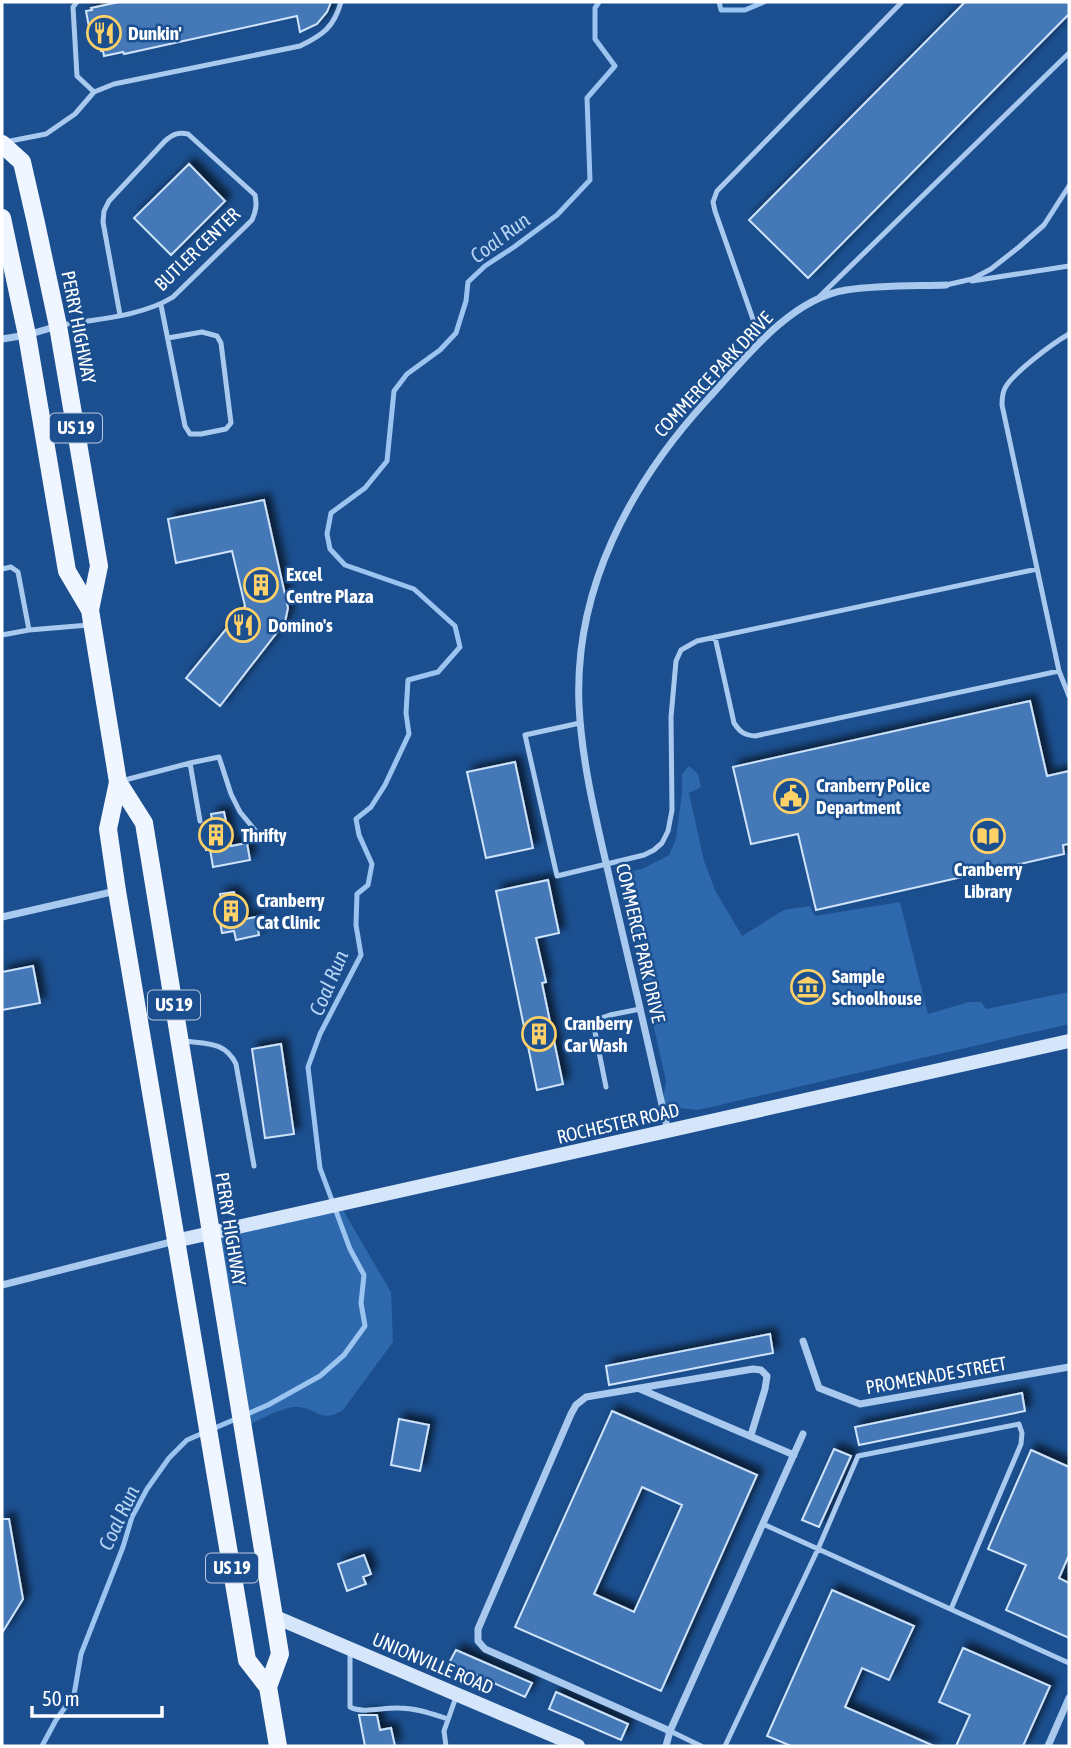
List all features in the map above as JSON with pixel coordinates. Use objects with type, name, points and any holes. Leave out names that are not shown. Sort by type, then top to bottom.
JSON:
[{"type":"main road","name":"PERRY HIGHWAY","points":[[2,143],[22,162],[58,326],[99,566],[91,617],[118,782],[108,829],[117,891],[247,1660],[268,1687],[278,1746]]},
{"type":"main road","name":"PERRY HIGHWAY","points":[[2,218],[27,335],[67,571],[91,617]]},
{"type":"main road","name":"PERRY HIGHWAY","points":[[118,782],[144,823],[280,1654],[268,1687]]},
{"type":"street","name":"COMMERCE PARK DRIVE","points":[[668,1131],[588,778],[580,723],[579,669],[589,603],[614,535],[655,463],[686,422],[790,314],[843,290],[946,285]]},
{"type":"street","points":[[2,340],[58,326]]},
{"type":"street","points":[[2,917],[117,891]]},
{"type":"street","name":"ROCHESTER ROAD","points":[[176,1241],[1069,1041]]},
{"type":"street","points":[[2,1285],[176,1241]]},
{"type":"street","name":"PROMENADE STREET","points":[[803,1340],[819,1388],[860,1405],[1069,1367]]},
{"type":"street","points":[[670,1731],[485,1649],[478,1640],[478,1629],[571,1414],[576,1405],[586,1397],[753,1369],[761,1370],[767,1376],[765,1389],[751,1435]]},
{"type":"street","points":[[638,1388],[794,1455]]},
{"type":"street","points":[[666,1746],[670,1731],[803,1434]]},
{"type":"street","name":"UNIONVILLE ROAD","points":[[273,1616],[578,1746]]},
{"type":"street","points":[[1048,1746],[1069,1698]]},
{"type":"lane","points":[[77,2],[73,7],[77,76],[94,92]]},
{"type":"lane","points":[[2,143],[46,134],[75,114],[94,92],[114,84],[300,46],[320,37],[338,12],[341,2]]},
{"type":"lane","points":[[761,342],[715,211],[713,202],[717,191],[902,2]]},
{"type":"lane","points":[[816,301],[1069,53]]},
{"type":"lane","name":"BUTLER CENTER","points":[[58,326],[120,315],[160,305],[173,297],[252,220],[257,204],[255,195],[188,134],[180,132],[171,135],[109,201],[104,211],[103,222],[120,315]]},
{"type":"lane","name":"COMMERCE PARK DRIVE","points":[[946,285],[972,279],[991,269],[1020,247],[1044,225],[1069,186]]},
{"type":"lane","points":[[946,285],[1069,266]]},
{"type":"lane","points":[[160,305],[169,338],[185,426],[190,434],[226,429],[231,423],[221,343],[217,336],[202,332],[169,338]]},
{"type":"lane","points":[[1069,334],[1020,371],[1002,392],[1002,405],[1059,671],[1069,696]]},
{"type":"lane","points":[[2,569],[11,567],[19,572],[29,630]]},
{"type":"lane","points":[[580,723],[525,735],[556,876],[644,855],[662,843],[668,831],[671,810],[671,717],[677,661],[681,650],[687,646],[697,641],[1037,569]]},
{"type":"lane","points":[[2,635],[91,617]]},
{"type":"lane","points":[[716,637],[734,723],[745,735],[755,736],[1059,671]]},
{"type":"lane","points":[[118,782],[219,757],[240,812],[259,835]]},
{"type":"lane","points":[[190,763],[200,821]]},
{"type":"lane","points":[[606,1087],[594,1027],[598,1019],[640,1009]]},
{"type":"lane","points":[[179,1040],[219,1046],[231,1054],[236,1064],[254,1167]]},
{"type":"lane","points":[[725,1746],[818,1549],[858,1456],[1019,1424],[1023,1433],[1021,1444],[951,1609]]},
{"type":"lane","points":[[763,1524],[1069,1663]]},
{"type":"lane","points":[[350,1649],[350,1707],[356,1711],[401,1707],[448,1719]]},
{"type":"lane","points":[[446,1746],[444,1731],[457,1694]]},
{"type":"lane","points":[[670,1731],[701,1746]]},
{"type":"shaded area","points":[[689,766],[698,774],[701,787],[689,793],[704,861],[715,890],[742,936],[784,910],[810,906],[815,916],[900,902],[928,1014],[969,1002],[981,1002],[986,1009],[1069,992],[1069,1024],[698,1110],[662,1106],[666,1081],[623,890],[627,872],[642,869],[669,855],[676,839],[682,774]]},
{"type":"shaded area","points":[[340,1205],[391,1292],[393,1342],[343,1410],[328,1416],[302,1407],[289,1408],[243,1428],[211,1234]]},
{"type":"building","points":[[119,2],[331,2],[317,24],[300,32],[297,16],[124,54],[104,56],[98,37],[91,38],[86,11]]},
{"type":"building","points":[[965,2],[1069,2],[1069,14],[808,278],[749,220]]},
{"type":"building","points":[[189,164],[225,201],[171,255],[134,218]]},
{"type":"building","name":"Excel Centre Plaza","points":[[264,500],[288,608],[285,622],[220,706],[186,678],[245,606],[232,551],[176,563],[168,519]]},
{"type":"building","points":[[1030,701],[1047,776],[1069,771],[1069,844],[1063,845],[1064,854],[816,910],[798,834],[751,844],[733,767]]},
{"type":"building","points":[[515,762],[533,848],[486,858],[467,772]]},
{"type":"building","name":"Thrifty","points":[[224,812],[231,846],[247,843],[250,860],[213,867],[210,849],[206,850],[202,827],[213,825],[211,814]]},
{"type":"building","points":[[548,880],[559,933],[536,938],[546,982],[542,983],[563,1084],[537,1090],[496,891]]},
{"type":"building","name":"Cranberry Cat Clinic","points":[[234,892],[236,902],[242,901],[245,919],[256,917],[259,935],[236,940],[234,931],[222,933],[217,906],[222,905],[220,894]]},
{"type":"building","points":[[33,966],[40,1003],[2,1010],[2,972]]},
{"type":"building","points":[[281,1044],[294,1134],[265,1138],[252,1049]]},
{"type":"building","points":[[770,1334],[773,1353],[609,1385],[606,1366]]},
{"type":"building","points":[[1022,1393],[1025,1411],[859,1445],[855,1427]]},
{"type":"building","points":[[612,1411],[757,1475],[661,1691],[515,1627]],"holes":[[[642,1487],[682,1505],[634,1612],[594,1594]]]},
{"type":"building","points":[[399,1419],[429,1425],[420,1471],[391,1465]]},
{"type":"building","points":[[834,1449],[851,1456],[819,1527],[802,1520]]},
{"type":"building","points":[[1031,1450],[1069,1467],[1069,1555],[1059,1578],[1069,1583],[1069,1638],[1006,1610],[1026,1565],[988,1549]]},
{"type":"building","points":[[2,1519],[9,1519],[23,1599],[2,1633]]},
{"type":"building","points":[[364,1555],[371,1574],[363,1577],[366,1584],[347,1591],[338,1564]]},
{"type":"building","points":[[832,1590],[914,1626],[889,1680],[862,1668],[845,1707],[934,1746],[791,1746],[767,1736]]},
{"type":"building","points":[[963,1648],[1050,1686],[1023,1746],[956,1746],[970,1715],[939,1702]]},
{"type":"building","points":[[456,1650],[532,1683],[525,1697],[449,1663]]},
{"type":"building","points":[[556,1692],[628,1724],[621,1740],[549,1709]]},
{"type":"building","points":[[359,1715],[377,1715],[380,1730],[391,1728],[395,1746],[365,1746]]},
{"type":"waterway","name":"Coal Run","points":[[42,1746],[74,1695],[81,1654],[132,1517],[147,1489],[169,1458],[187,1440],[268,1405],[320,1376],[344,1355],[365,1326],[361,1303],[364,1275],[350,1249],[320,1168],[308,1067],[320,1034],[361,955],[356,925],[357,894],[368,885],[372,864],[359,835],[356,819],[371,807],[385,785],[409,734],[406,713],[408,680],[438,672],[460,647],[455,626],[414,589],[345,565],[330,549],[327,534],[331,513],[365,488],[387,461],[394,391],[407,374],[440,350],[456,333],[466,301],[468,282],[485,266],[557,215],[590,180],[587,98],[615,66],[595,39],[595,8],[599,2]]},
{"type":"waterway","name":"Coal Run","points":[[719,2],[721,10],[745,10],[764,2]]},
{"type":"place","name":"Dunkin'","points":[[104,33]]},
{"type":"place","name":"Excel Centre Plaza","points":[[261,585]]},
{"type":"place","name":"Domino's","points":[[243,625]]},
{"type":"place","name":"Cranberry Police Department","points":[[791,796]]},
{"type":"place","name":"Thrifty","points":[[216,835]]},
{"type":"place","name":"Cranberry Library","points":[[988,836]]},
{"type":"place","name":"Cranberry Cat Clinic","points":[[231,911]]},
{"type":"place","name":"Sample Schoolhouse","points":[[808,987]]},
{"type":"place","name":"Cranberry Car Wash","points":[[539,1034]]}]
